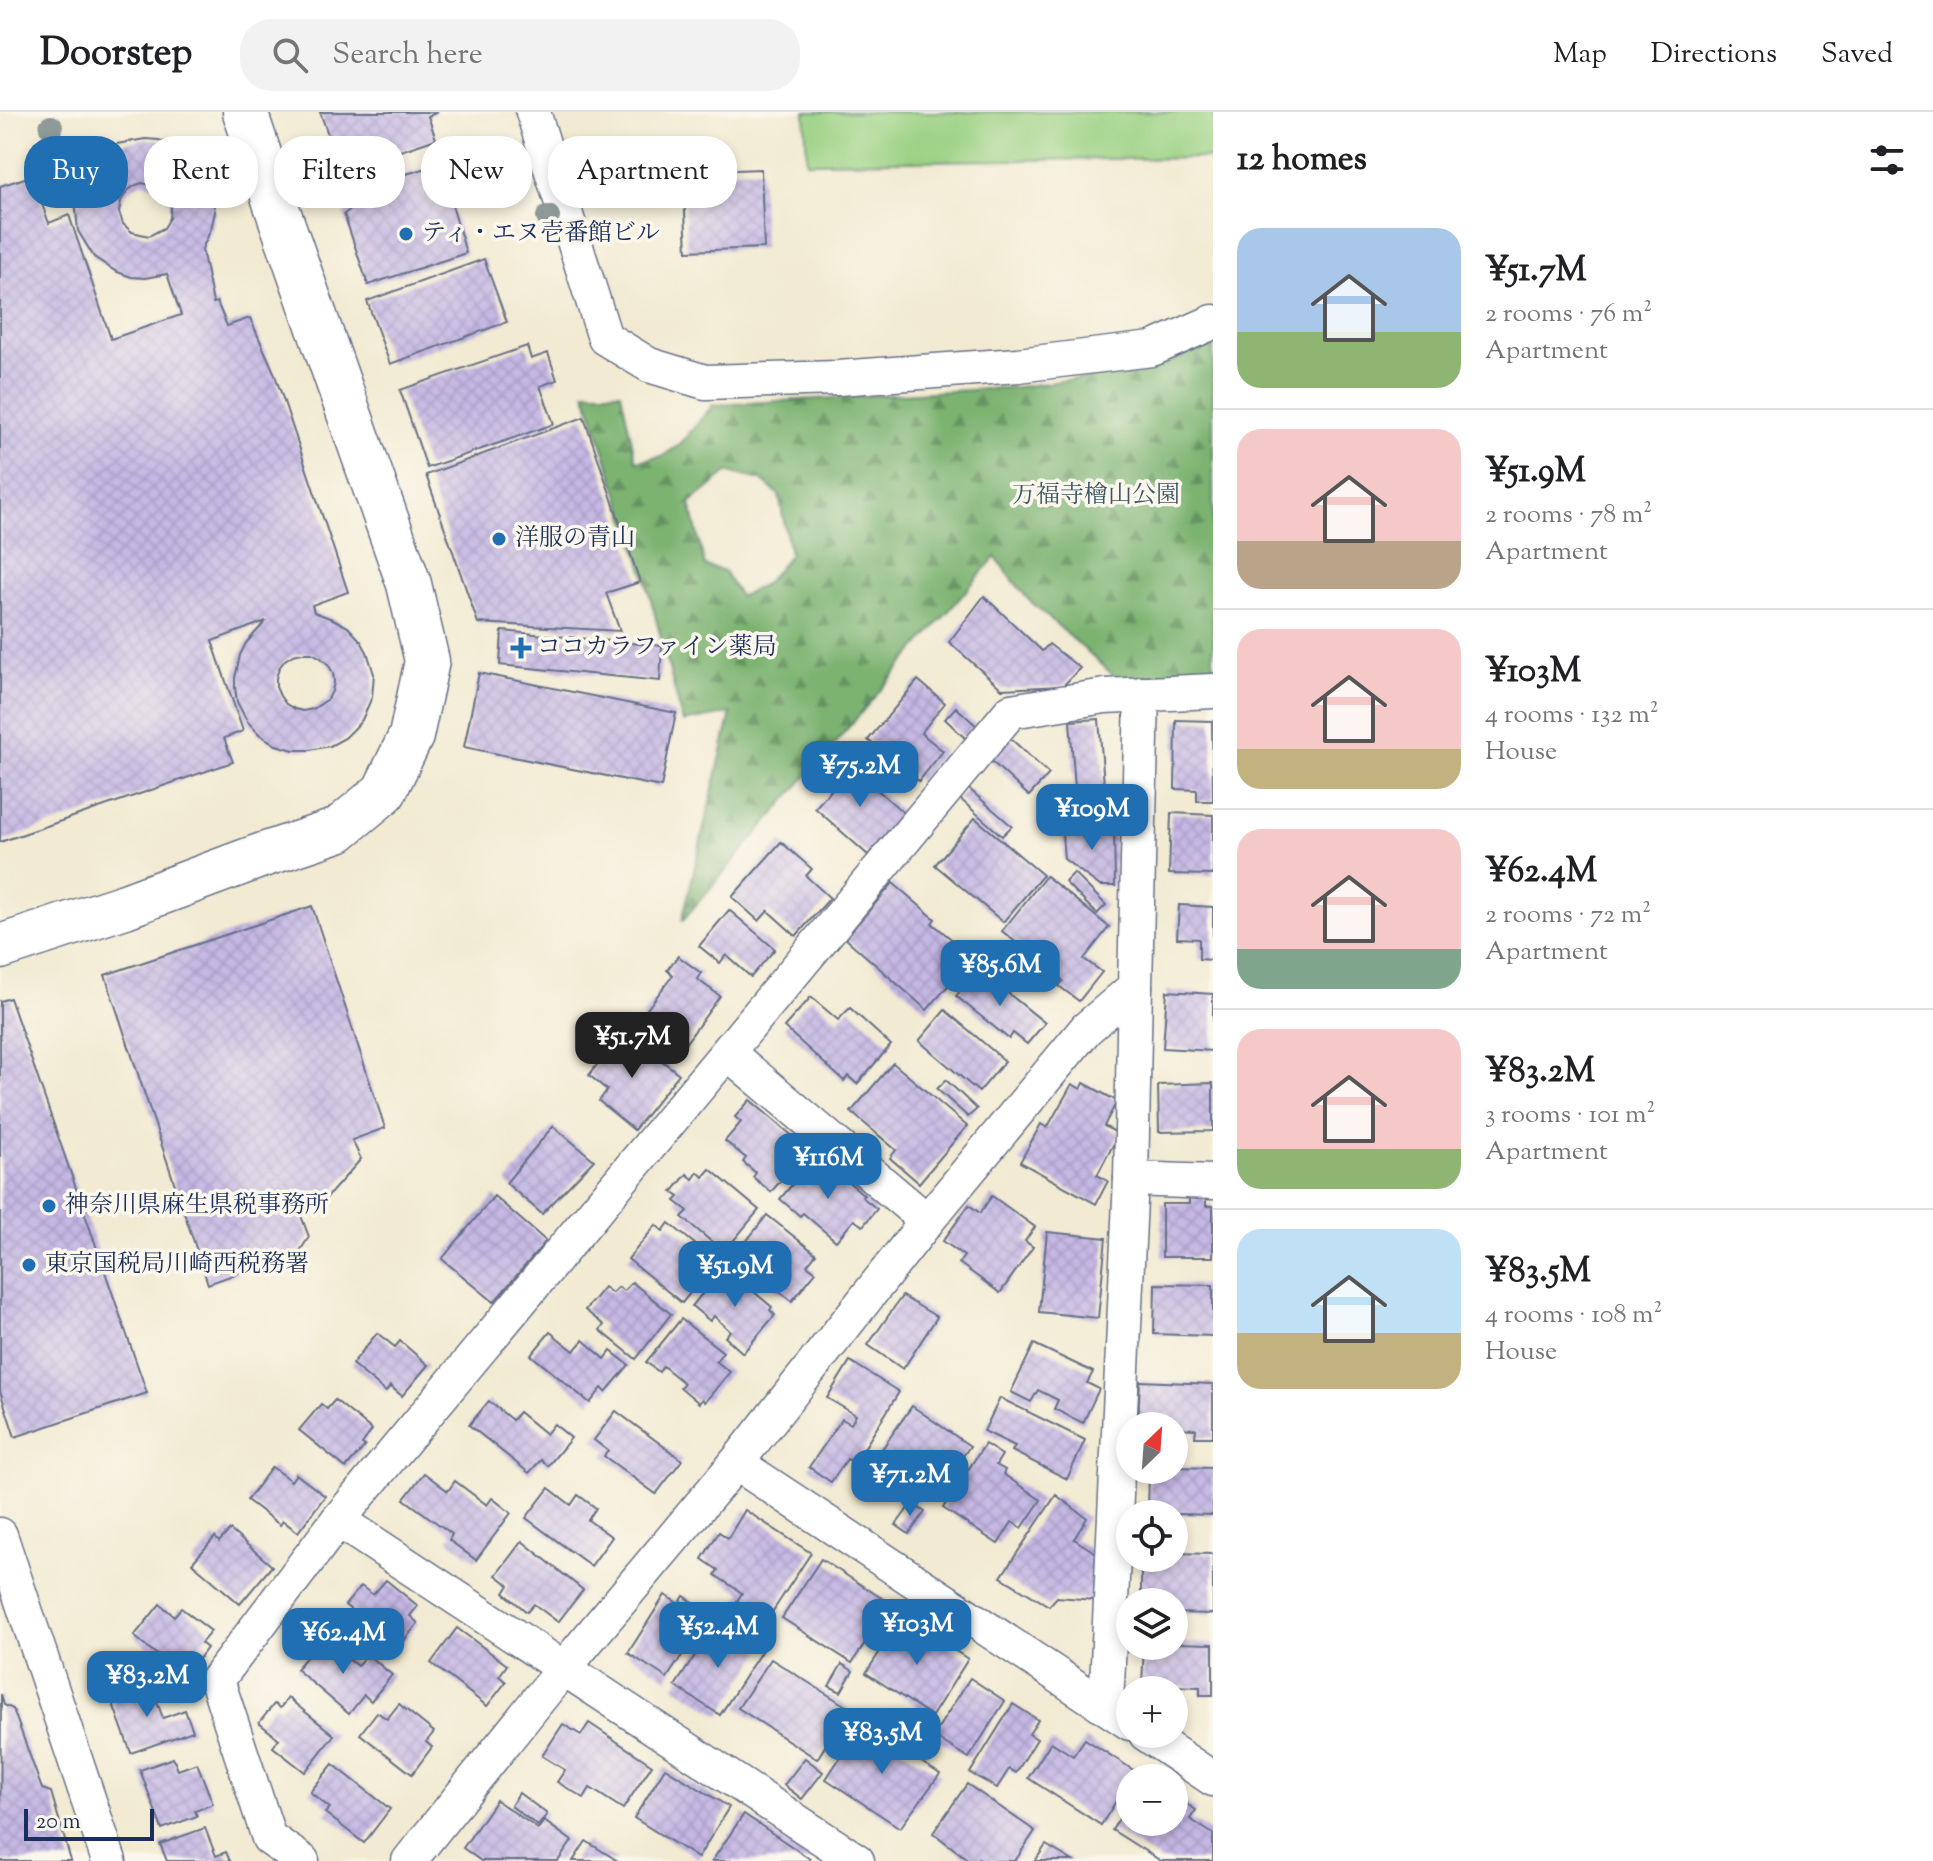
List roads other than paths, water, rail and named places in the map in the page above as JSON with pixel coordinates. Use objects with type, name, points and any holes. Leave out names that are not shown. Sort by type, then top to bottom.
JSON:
[{"type":"street","points":[[0,947],[338,830],[384,792],[411,736],[427,661],[409,584],[245,112]]},
{"type":"street","points":[[533,112],[605,338],[649,365],[705,382],[838,378],[1018,365],[1152,349],[1213,322]]},
{"type":"street","points":[[302,1861],[269,1838],[217,1680],[338,1520],[1011,711],[1105,696],[1213,691]]},
{"type":"street","points":[[1119,1676],[1142,694]]},
{"type":"street","points":[[409,1861],[563,1669],[736,1463],[927,1221],[1086,1029],[1135,987]]},
{"type":"street","points":[[728,1053],[927,1221]]},
{"type":"street","points":[[1131,1179],[1213,1182]]},
{"type":"street","points":[[736,1463],[1116,1714]]},
{"type":"street","points":[[338,1520],[857,1861]]},
{"type":"street","points":[[0,1535],[109,1861]]},
{"type":"street","points":[[1167,1748],[1213,1779]]},
{"type":"place","name":"ティ・エヌ壱番館ビル","points":[[406,234]]},
{"type":"place","name":"洋服の青山","points":[[499,539]]},
{"type":"place","name":"ココカラファイン薬局","points":[[521,648]]},
{"type":"place","name":"神奈川県麻生県税事務所","points":[[49,1206]]},
{"type":"place","name":"東京国税局川崎西税務署","points":[[29,1265]]},
{"type":"park label","name":"万福寺檜山公園","points":[[1096,496]]}]
